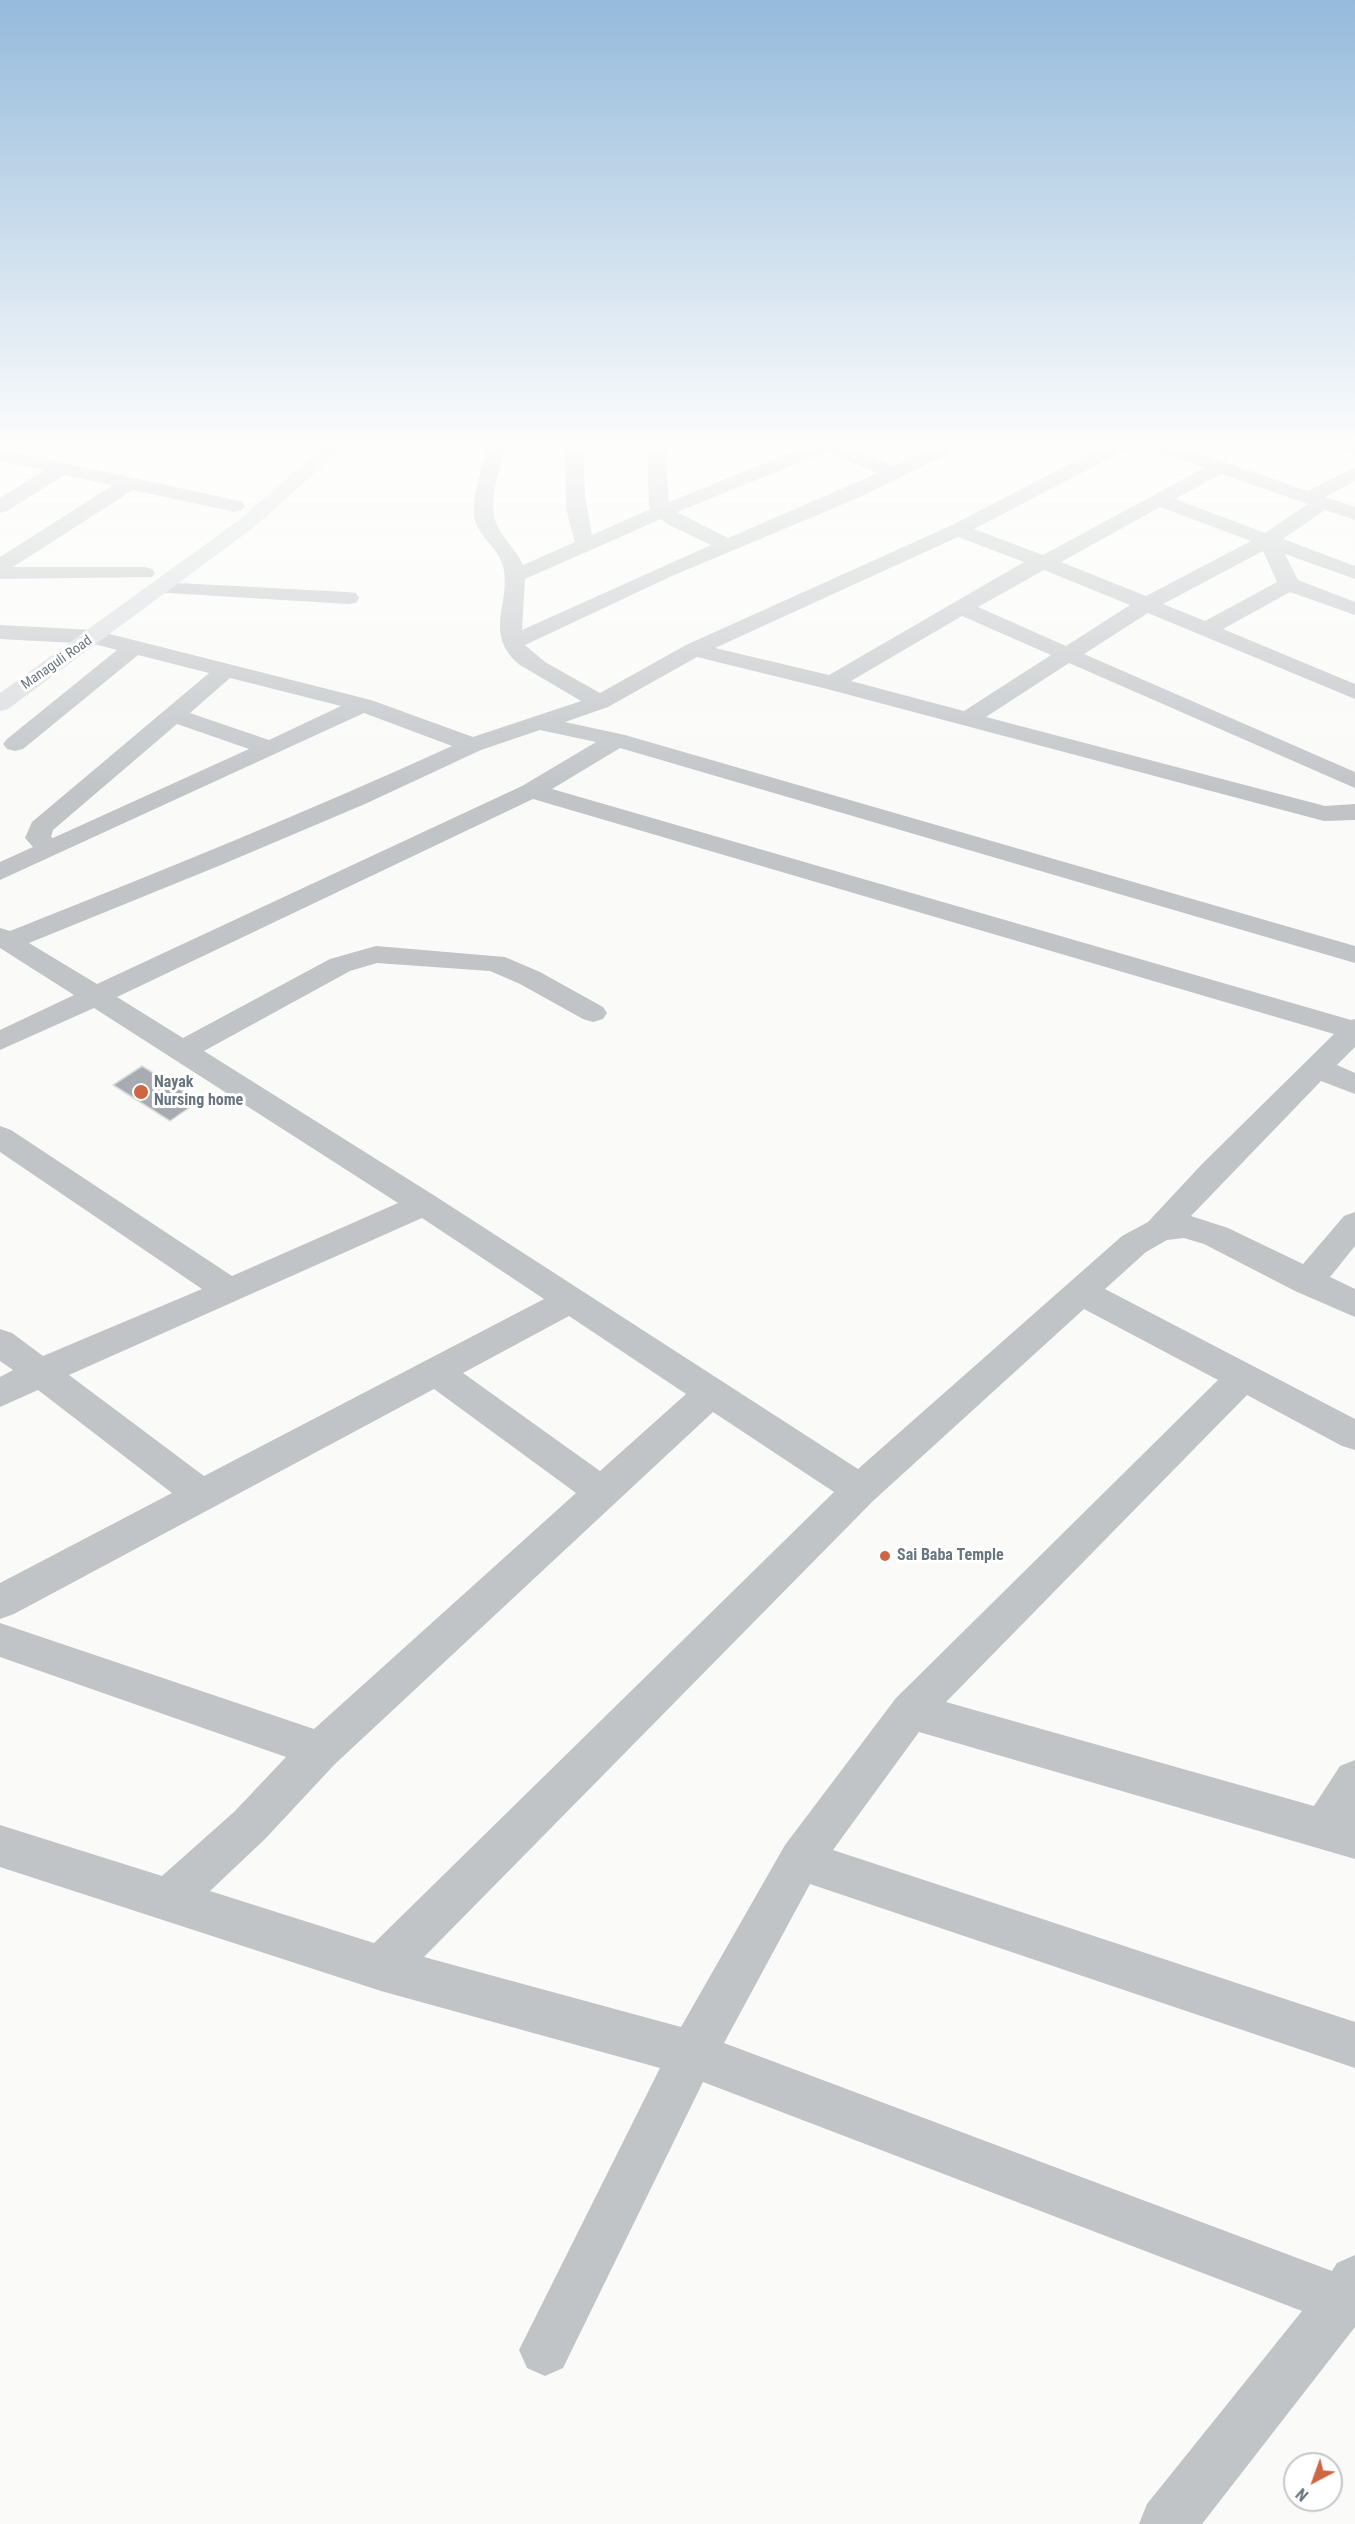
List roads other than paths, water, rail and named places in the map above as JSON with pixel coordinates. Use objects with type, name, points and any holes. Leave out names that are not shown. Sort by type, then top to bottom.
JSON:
[{"type":"main road","name":"Managuli Road","points":[[0,704],[94,637],[152,580],[163,560]]},
{"type":"main road","name":"Managuli Road","points":[[117,593],[152,580],[186,560]]},
{"type":"main road","name":"Managuli Road","points":[[34,654],[89,614]]},
{"type":"street","points":[[510,560],[514,576],[510,626],[513,642],[528,660],[600,702]]},
{"type":"street","points":[[514,576],[553,560]]},
{"type":"street","points":[[513,642],[696,560]]},
{"type":"street","points":[[5,938],[264,838],[473,745],[600,702],[694,650],[892,560]]},
{"type":"street","points":[[1036,560],[1355,692]]},
{"type":"street","points":[[832,683],[1031,567],[1050,560]]},
{"type":"street","points":[[968,718],[1147,604],[1231,560]]},
{"type":"street","points":[[1280,560],[1296,587],[1355,609]]},
{"type":"street","points":[[1321,560],[1348,570]]},
{"type":"street","points":[[1207,630],[1296,587],[1348,570]]},
{"type":"street","points":[[0,573],[152,580],[348,598]]},
{"type":"street","points":[[960,608],[1355,781]]},
{"type":"street","points":[[0,632],[94,637],[363,705],[473,745]]},
{"type":"street","points":[[15,744],[134,647]]},
{"type":"street","points":[[694,650],[968,718],[1324,813],[1349,814],[1355,812]]},
{"type":"street","points":[[49,849],[38,838],[41,827],[226,670]]},
{"type":"street","points":[[0,872],[363,705]]},
{"type":"street","points":[[174,715],[270,748]]},
{"type":"street","points":[[539,723],[618,740],[1355,955]]},
{"type":"street","points":[[0,1041],[531,790],[618,740]]},
{"type":"street","points":[[381,1968],[860,1490],[1134,1244],[1159,1230],[1213,1172],[1354,1030],[531,790]]},
{"type":"street","points":[[5,938],[424,1204],[860,1490]]},
{"type":"street","points":[[182,1051],[340,965],[376,954],[495,963],[530,978],[593,1013]]},
{"type":"street","points":[[1316,1068],[1355,1084]]},
{"type":"street","points":[[0,1137],[230,1291]]},
{"type":"street","points":[[0,1393],[41,1372],[424,1204]]},
{"type":"street","points":[[1307,1282],[1355,1224]]},
{"type":"street","points":[[1159,1230],[1184,1226],[1216,1236],[1355,1304]]},
{"type":"street","points":[[1081,1292],[1355,1436]]},
{"type":"street","points":[[0,1602],[571,1300]]},
{"type":"street","points":[[0,1342],[204,1496]]},
{"type":"street","points":[[436,1372],[602,1492]]},
{"type":"street","points":[[545,2350],[692,2054],[800,1860],[910,1711],[1243,1377]]},
{"type":"street","points":[[168,1900],[250,1825],[320,1750],[710,1393]]},
{"type":"street","points":[[0,1640],[320,1750]]},
{"type":"street","points":[[910,1711],[1339,1834],[1355,1780]]},
{"type":"street","points":[[0,1846],[381,1968],[692,2054],[1349,2291],[1167,2524]]},
{"type":"street","points":[[800,1860],[1355,2044]]},
{"type":"place","name":"Nayak Nursing home","points":[[141,1092]]},
{"type":"place","name":"Sai Baba Temple","points":[[885,1556]]}]
